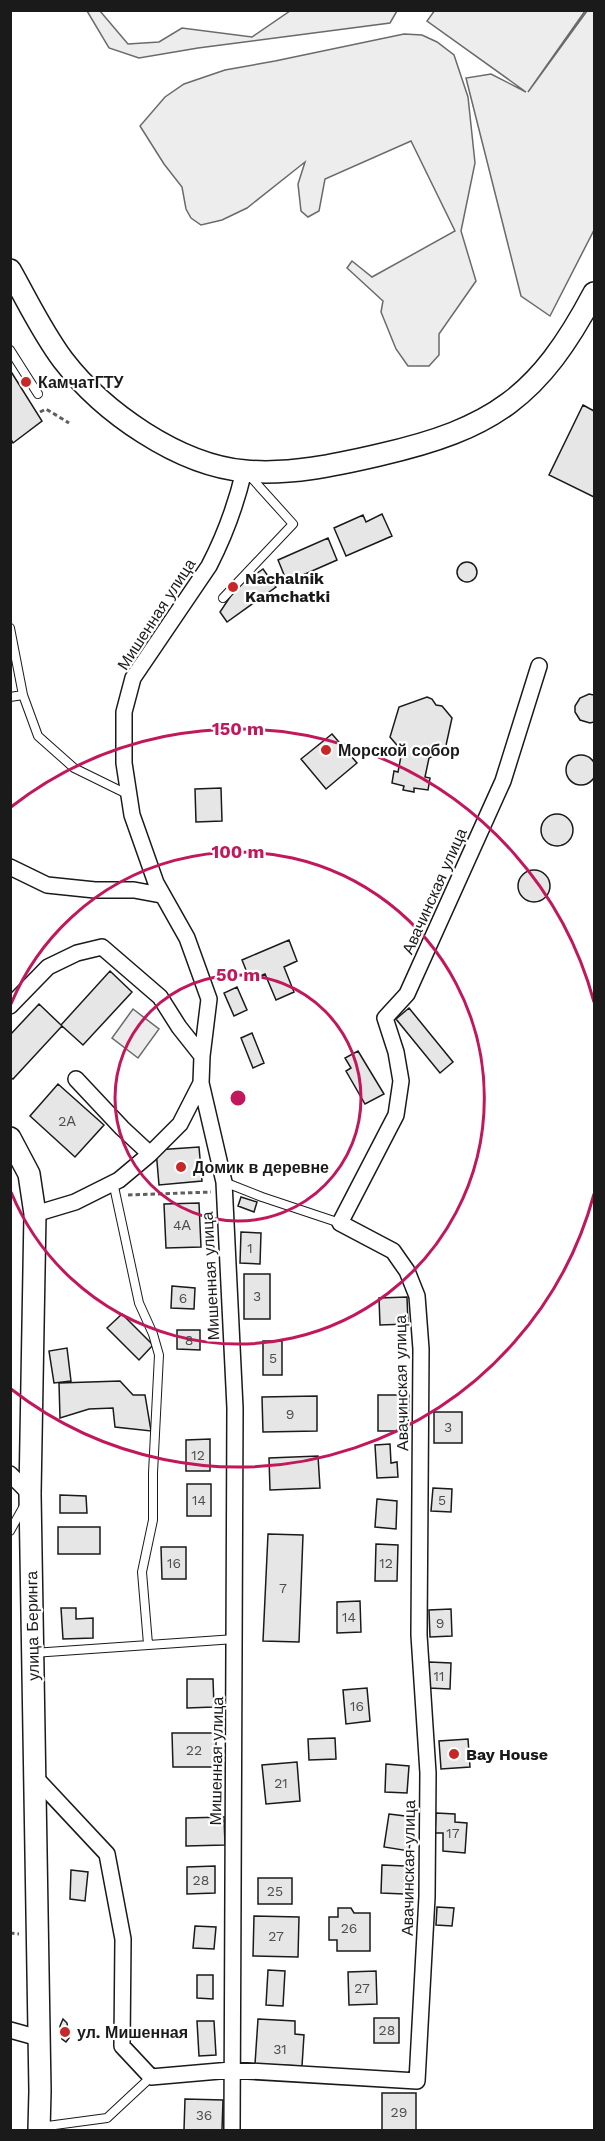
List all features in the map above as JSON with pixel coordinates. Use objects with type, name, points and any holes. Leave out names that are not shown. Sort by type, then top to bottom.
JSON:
[{"type":"main road","points":[[10,270],[58,353],[72,371],[101,399],[152,437],[183,454],[215,466],[244,471],[308,469],[347,462],[430,442],[473,426],[507,405],[541,375],[569,338],[594,293]]},
{"type":"main road","name":"улица Беринга","points":[[10,1138],[29,1174],[35,1214],[30,1494],[39,2129]]},
{"type":"street","name":"Мишенная улица","points":[[232,2130],[236,1408],[224,1187],[201,1083],[209,999],[187,938],[161,895],[132,815],[124,763],[124,712],[133,678],[209,566],[226,531],[244,471]]},
{"type":"street","name":"Авачинская улица","points":[[231,2070],[417,2081],[427,1897],[428,1773],[419,1635],[422,1349],[417,1296],[407,1271],[393,1251],[340,1223],[396,1115],[401,1081],[396,1052],[385,1017],[407,994],[503,781],[539,666]]},
{"type":"street","points":[[10,867],[47,885],[95,890],[134,890],[161,895]]},
{"type":"street","points":[[10,1006],[48,967],[77,953],[102,947],[160,997],[179,1027],[202,1056]]},
{"type":"street","points":[[76,1079],[150,1154]]},
{"type":"street","points":[[35,1214],[75,1202],[113,1182],[150,1154],[180,1124],[201,1083]]},
{"type":"street","points":[[10,1474],[30,1494]]},
{"type":"street","points":[[34,1776],[107,1854],[123,1940],[122,2046],[151,2077],[231,2070]]},
{"type":"street","points":[[10,2030],[39,2038]]},
{"type":"lane","points":[[10,350],[38,394]]},
{"type":"lane","points":[[223,598],[293,524],[244,471]]},
{"type":"lane","points":[[10,628],[23,695],[38,736],[74,768],[127,794]]},
{"type":"lane","points":[[10,697],[23,695]]},
{"type":"lane","points":[[113,1182],[139,1303],[153,1334],[159,1355],[153,1520],[142,1572],[148,1644]]},
{"type":"lane","points":[[224,1187],[340,1223]]},
{"type":"lane","points":[[10,1531],[30,1494]]},
{"type":"lane","points":[[33,1653],[236,1639]]},
{"type":"lane","points":[[39,2129],[107,2118],[151,2077]]},
{"type":"path","points":[[40,412],[46,409],[69,423]]},
{"type":"path","points":[[128,1195],[224,1187]]},
{"type":"path","points":[[10,1933],[22,1935]]},
{"type":"shaded area","points":[[435,10],[585,11],[528,92],[587,11],[594,11],[594,230],[550,316],[521,296],[466,78],[491,74],[526,92],[427,21]]},
{"type":"shaded area","points":[[87,11],[100,11],[128,44],[159,42],[182,28],[252,37],[290,11],[397,11],[390,23],[139,58],[109,48]]},
{"type":"shaded area","points":[[404,34],[422,35],[437,42],[454,55],[468,97],[475,163],[461,231],[476,281],[439,334],[439,355],[429,366],[408,366],[396,349],[381,312],[383,301],[347,268],[352,261],[372,277],[455,231],[411,141],[325,179],[319,211],[308,217],[301,211],[298,184],[305,162],[247,208],[222,220],[201,225],[191,218],[186,209],[182,187],[140,126],[165,97],[184,84],[225,70]]},
{"type":"shaded area","points":[[133,1009],[159,1029],[138,1058],[112,1038]]},
{"type":"building","points":[[10,370],[42,421],[13,443],[10,438]]},
{"type":"building","points":[[583,405],[594,411],[594,497],[549,475]]},
{"type":"building","points":[[382,514],[392,536],[346,556],[334,528],[363,515],[366,522]]},
{"type":"building","points":[[328,538],[337,560],[287,582],[278,560]]},
{"type":"building","points":[[463,562],[471,562],[477,568],[477,576],[471,582],[463,582],[457,576],[457,568]]},
{"type":"building","points":[[263,569],[276,587],[227,622],[220,612],[236,588]]},
{"type":"building","points":[[589,694],[594,695],[594,722],[590,723],[580,720],[575,712],[575,706],[580,698]]},
{"type":"building","points":[[427,697],[432,699],[436,705],[442,706],[452,718],[445,750],[429,758],[425,777],[430,778],[428,790],[414,788],[414,792],[403,790],[404,786],[392,783],[394,771],[398,772],[402,751],[390,737],[399,707]]},
{"type":"building","points":[[332,734],[357,763],[326,789],[301,759]]},
{"type":"building","points":[[581,755],[592,759],[596,770],[592,781],[581,785],[570,781],[566,770],[570,759]]},
{"type":"building","points":[[221,788],[222,821],[196,822],[195,789]]},
{"type":"building","points":[[557,814],[568,819],[573,830],[568,841],[557,846],[546,841],[541,830],[546,819]]},
{"type":"building","points":[[534,870],[546,874],[550,886],[546,898],[534,902],[522,898],[518,886],[522,874]]},
{"type":"building","points":[[289,940],[297,961],[284,967],[294,992],[276,1000],[265,974],[250,980],[242,960]]},
{"type":"building","points":[[110,971],[132,992],[83,1045],[62,1026],[13,1079],[10,1077],[10,1035],[39,1004],[61,1025]]},
{"type":"building","points":[[237,987],[247,1010],[234,1016],[224,993]]},
{"type":"building","points":[[409,1008],[453,1062],[440,1073],[396,1019]]},
{"type":"building","points":[[252,1033],[264,1063],[253,1068],[241,1038]]},
{"type":"building","points":[[358,1051],[384,1094],[365,1104],[346,1071],[351,1068],[345,1058]]},
{"type":"building","points":[[58,1084],[104,1125],[75,1157],[30,1116]]},
{"type":"building","points":[[199,1147],[202,1181],[159,1185],[156,1150]]},
{"type":"building","points":[[241,1197],[257,1202],[254,1212],[238,1206]]},
{"type":"building","points":[[199,1203],[201,1247],[166,1248],[164,1204]]},
{"type":"building","points":[[241,1232],[261,1233],[260,1264],[240,1263]]},
{"type":"building","points":[[244,1274],[270,1274],[270,1319],[244,1319]]},
{"type":"building","points":[[172,1286],[195,1288],[194,1309],[171,1308]]},
{"type":"building","points":[[407,1297],[408,1324],[380,1325],[379,1298]]},
{"type":"building","points":[[122,1314],[153,1345],[139,1360],[107,1328]]},
{"type":"building","points":[[177,1330],[200,1330],[200,1350],[177,1349]]},
{"type":"building","points":[[263,1341],[282,1341],[282,1375],[263,1375]]},
{"type":"building","points":[[67,1348],[71,1381],[54,1383],[49,1351]]},
{"type":"building","points":[[120,1381],[133,1395],[145,1395],[151,1431],[115,1427],[113,1408],[89,1409],[60,1418],[59,1383]]},
{"type":"building","points":[[378,1395],[409,1395],[408,1431],[378,1431]]},
{"type":"building","points":[[317,1396],[317,1431],[263,1432],[262,1397]]},
{"type":"building","points":[[434,1412],[462,1412],[462,1443],[434,1443]]},
{"type":"building","points":[[210,1439],[210,1471],[186,1471],[186,1440]]},
{"type":"building","points":[[390,1444],[391,1463],[397,1462],[398,1477],[377,1478],[375,1445]]},
{"type":"building","points":[[318,1456],[320,1488],[270,1490],[269,1458]]},
{"type":"building","points":[[187,1484],[211,1484],[211,1516],[187,1516]]},
{"type":"building","points":[[433,1488],[452,1489],[451,1512],[431,1511]]},
{"type":"building","points":[[60,1495],[86,1496],[87,1513],[60,1513]]},
{"type":"building","points":[[377,1499],[397,1501],[396,1529],[375,1527]]},
{"type":"building","points":[[58,1527],[100,1527],[100,1554],[58,1554]]},
{"type":"building","points":[[268,1534],[303,1535],[299,1642],[263,1641]]},
{"type":"building","points":[[376,1544],[398,1545],[397,1581],[375,1581]]},
{"type":"building","points":[[161,1547],[186,1547],[186,1579],[162,1579]]},
{"type":"building","points":[[360,1601],[361,1632],[337,1633],[337,1602]]},
{"type":"building","points":[[61,1608],[76,1608],[76,1619],[93,1618],[93,1638],[63,1639]]},
{"type":"building","points":[[451,1609],[452,1636],[430,1637],[429,1610]]},
{"type":"building","points":[[429,1662],[451,1663],[450,1689],[428,1688]]},
{"type":"building","points":[[187,1679],[213,1679],[214,1707],[187,1708]]},
{"type":"building","points":[[367,1688],[370,1721],[346,1724],[343,1690]]},
{"type":"building","points":[[172,1733],[216,1733],[216,1767],[173,1767]]},
{"type":"building","points":[[335,1738],[336,1759],[309,1760],[308,1739]]},
{"type":"building","name":"Bay House","points":[[468,1739],[470,1767],[441,1769],[439,1741]]},
{"type":"building","points":[[297,1762],[300,1801],[266,1804],[262,1765]]},
{"type":"building","points":[[386,1764],[409,1766],[407,1793],[385,1792]]},
{"type":"building","points":[[436,1813],[455,1814],[455,1822],[467,1823],[465,1853],[443,1851],[443,1833],[435,1833]]},
{"type":"building","points":[[389,1814],[413,1817],[409,1851],[384,1847]]},
{"type":"building","points":[[224,1817],[225,1845],[186,1846],[186,1818]]},
{"type":"building","points":[[382,1865],[405,1866],[404,1894],[381,1893]]},
{"type":"building","points":[[215,1866],[215,1893],[187,1894],[187,1867]]},
{"type":"building","points":[[71,1870],[88,1872],[85,1901],[70,1899]]},
{"type":"building","points":[[258,1878],[292,1878],[292,1904],[258,1904]]},
{"type":"building","points":[[437,1907],[454,1908],[452,1926],[436,1925]]},
{"type":"building","points":[[338,1908],[351,1908],[354,1913],[370,1913],[370,1951],[337,1951],[337,1940],[329,1940],[329,1917],[338,1917]]},
{"type":"building","points":[[254,1916],[299,1917],[298,1957],[253,1956]]},
{"type":"building","points":[[195,1926],[216,1927],[214,1949],[193,1948]]},
{"type":"building","points":[[268,1970],[285,1971],[283,2006],[266,2005]]},
{"type":"building","points":[[376,1971],[377,2004],[349,2005],[348,1972]]},
{"type":"building","points":[[197,1975],[213,1975],[213,1999],[197,1998]]},
{"type":"building","points":[[374,2018],[399,2018],[399,2043],[374,2043]]},
{"type":"building","name":"ул. Мишенная","points":[[63,2019],[67,2023],[69,2038],[66,2042],[62,2039],[60,2026]]},
{"type":"building","points":[[258,2019],[295,2021],[295,2034],[304,2035],[302,2066],[255,2064]]},
{"type":"building","points":[[197,2021],[214,2021],[216,2055],[199,2056]]},
{"type":"building","points":[[382,2093],[416,2093],[416,2130],[382,2130]]},
{"type":"building","points":[[185,2099],[223,2100],[222,2130],[184,2130]]},
{"type":"place","name":"КамчатГТУ","points":[[26,382]]},
{"type":"place","name":"Nachalnik Kamchatki","points":[[233,587]]},
{"type":"place","name":"Морской собор","points":[[326,750]]},
{"type":"place","name":"Домик в деревне","points":[[181,1167]]},
{"type":"place","name":"Bay House","points":[[454,1754]]},
{"type":"place","name":"ул. Мишенная","points":[[65,2032]]}]
